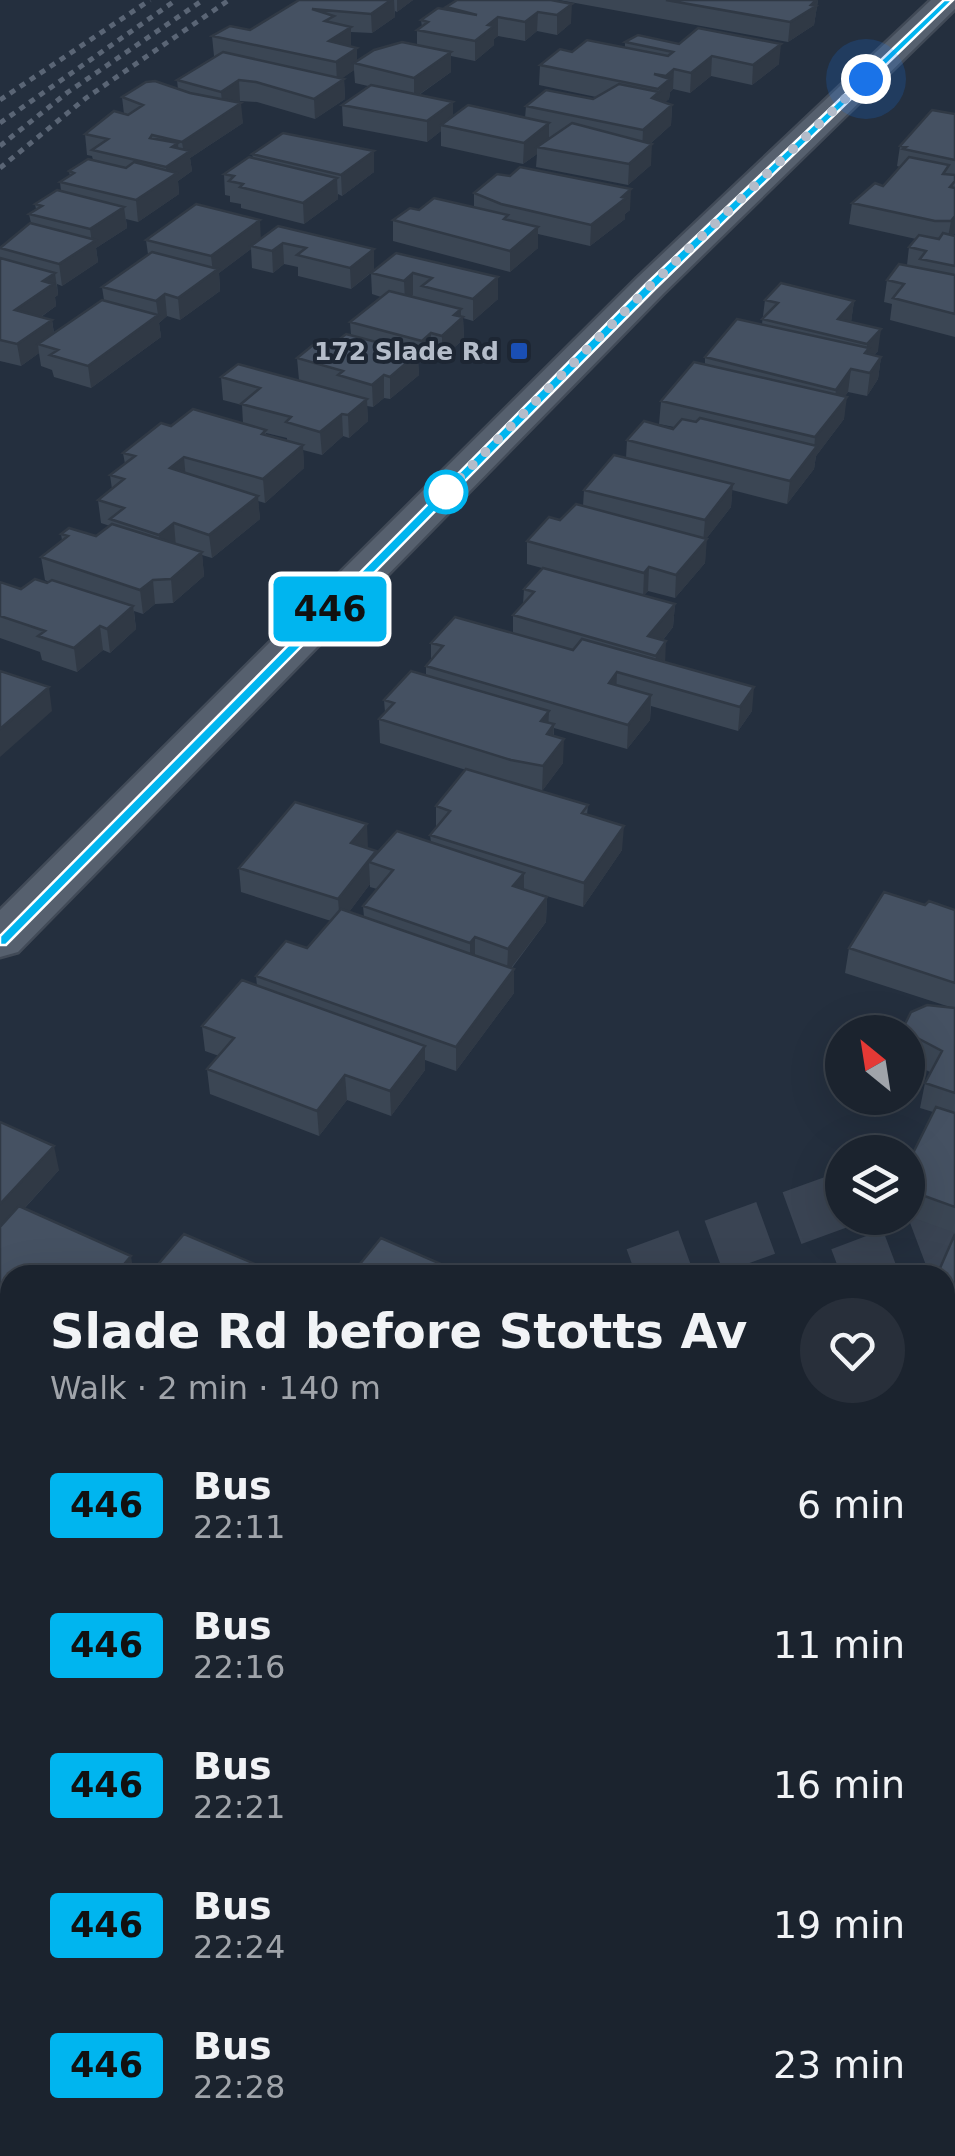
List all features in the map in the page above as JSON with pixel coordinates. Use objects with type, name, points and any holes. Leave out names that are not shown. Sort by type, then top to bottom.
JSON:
[{"type":"main road","points":[[0,940],[650,286],[948,0]]},
{"type":"building","points":[[299,0],[391,0],[371,14],[312,9],[334,16],[325,21],[351,27],[329,41],[357,48],[336,62],[212,36],[230,26],[250,30]]},
{"type":"building","points":[[457,0],[551,0],[572,4],[557,15],[538,12],[525,22],[498,17],[488,25],[494,26],[475,41],[417,30],[428,22],[421,20],[438,8],[477,15],[446,7]]},
{"type":"building","points":[[666,0],[816,0],[811,5],[816,6],[790,22]]},
{"type":"building","points":[[698,28],[781,44],[753,65],[712,56],[691,73],[674,69],[666,76],[654,74],[670,79],[658,89],[540,65],[560,49],[572,52],[587,40],[668,56],[673,52],[625,42],[638,35],[679,44]]},
{"type":"building","points":[[402,42],[451,52],[414,78],[354,63],[374,50]]},
{"type":"building","points":[[223,52],[344,79],[314,99],[256,82],[239,80],[221,92],[177,80]]},
{"type":"building","points":[[146,82],[241,103],[182,142],[152,135],[150,138],[178,143],[172,147],[190,151],[166,167],[92,150],[108,139],[85,134],[114,111],[128,115],[143,105],[122,97]]},
{"type":"building","points":[[619,84],[659,92],[652,98],[672,105],[643,130],[526,106],[546,90],[593,99]]},
{"type":"building","points":[[371,85],[453,102],[427,121],[342,105]]},
{"type":"building","points":[[468,105],[549,123],[524,143],[441,125]]},
{"type":"building","points":[[932,110],[955,114],[955,160],[900,146]]},
{"type":"building","points":[[572,123],[652,144],[629,164],[537,147]]},
{"type":"building","points":[[283,133],[374,151],[341,175],[252,154]]},
{"type":"building","points":[[249,157],[337,178],[303,203],[229,181],[234,176],[224,174]]},
{"type":"building","points":[[909,157],[949,165],[943,174],[955,175],[950,187],[955,188],[955,216],[951,221],[852,203],[875,183],[883,186]]},
{"type":"building","points":[[88,159],[126,168],[134,162],[177,173],[136,200],[60,182]]},
{"type":"building","points":[[520,167],[631,189],[622,197],[626,198],[591,225],[501,204],[474,193],[497,174],[510,176]]},
{"type":"building","points":[[57,190],[124,207],[90,229],[29,214],[42,206],[35,204]]},
{"type":"building","points":[[434,198],[508,215],[504,219],[538,227],[510,251],[393,220],[410,208],[419,210]]},
{"type":"building","points":[[196,204],[260,220],[211,256],[146,240]]},
{"type":"building","points":[[30,223],[96,240],[59,264],[0,248]]},
{"type":"building","points":[[278,226],[374,249],[350,268],[297,255],[306,248],[283,243],[272,251],[251,246]]},
{"type":"building","points":[[943,233],[955,236],[955,266],[920,259],[926,251],[909,247],[919,235],[939,239]]},
{"type":"building","points":[[152,252],[218,269],[178,298],[165,294],[156,301],[102,287]]},
{"type":"building","points":[[396,253],[498,277],[473,299],[422,286],[432,278],[413,273],[404,281],[371,273]]},
{"type":"building","points":[[0,258],[55,273],[43,281],[53,284],[15,310],[52,320],[17,344],[0,340]]},
{"type":"building","points":[[899,264],[955,275],[955,314],[893,298],[904,284],[887,280]]},
{"type":"building","points":[[781,283],[854,301],[838,319],[881,329],[867,344],[762,319],[778,303],[765,300]]},
{"type":"building","points":[[389,291],[461,309],[454,315],[463,317],[442,336],[431,333],[422,341],[350,322]]},
{"type":"building","points":[[102,300],[158,315],[88,366],[50,355],[58,350],[38,344]]},
{"type":"building","points":[[737,319],[869,348],[865,353],[881,357],[870,373],[851,369],[836,390],[705,357]]},
{"type":"building","points":[[346,334],[418,353],[390,377],[384,375],[372,385],[338,375],[343,371],[297,358],[318,341],[332,345]]},
{"type":"building","points":[[694,362],[847,397],[815,437],[661,401]]},
{"type":"building","points":[[238,364],[367,399],[320,432],[286,422],[291,417],[241,404],[260,388],[221,377]]},
{"type":"building","points":[[193,409],[303,445],[263,479],[184,457],[170,468],[258,496],[209,535],[174,523],[159,535],[110,519],[124,508],[98,500],[124,479],[110,475],[135,456],[123,453],[161,423],[171,426]]},
{"type":"building","points":[[700,418],[817,446],[790,481],[627,440],[644,421],[673,429],[682,419],[696,422]]},
{"type":"building","points":[[614,455],[733,484],[705,520],[584,490]]},
{"type":"building","points":[[576,504],[707,539],[676,575],[649,567],[644,573],[527,541],[549,517],[560,520]]},
{"type":"building","points":[[112,524],[202,552],[171,579],[153,580],[140,590],[41,557],[68,536],[61,534],[69,528],[96,536]]},
{"type":"building","points":[[543,568],[675,604],[648,636],[666,641],[656,656],[513,615],[534,592],[524,589]]},
{"type":"building","points":[[35,579],[47,583],[52,580],[133,606],[107,629],[100,626],[74,648],[38,636],[45,631],[0,616],[0,582],[21,589]]},
{"type":"building","points":[[455,617],[573,650],[582,639],[754,687],[740,707],[617,672],[609,683],[651,695],[628,725],[426,666],[443,646],[431,643]]},
{"type":"building","points":[[0,671],[49,687],[0,729]]},
{"type":"building","points":[[411,671],[549,711],[541,721],[554,724],[547,734],[564,739],[543,766],[511,760],[379,719],[394,703],[384,700]]},
{"type":"building","points":[[466,769],[588,805],[582,813],[624,826],[584,883],[430,835],[450,811],[436,806]]},
{"type":"building","points":[[295,802],[367,824],[351,843],[376,851],[338,899],[239,868]]},
{"type":"building","points":[[397,831],[524,873],[513,886],[547,897],[508,949],[475,937],[470,943],[363,906],[393,870],[369,862]]},
{"type":"building","points":[[884,892],[955,910],[955,983],[849,948]]},
{"type":"building","points":[[341,909],[514,969],[456,1047],[256,976],[286,941],[307,948]]},
{"type":"building","points":[[242,980],[425,1046],[390,1091],[345,1075],[317,1111],[207,1069],[234,1038],[202,1026]]},
{"type":"building","points":[[927,1005],[955,1008],[955,1093],[925,1083],[942,1051],[925,1042],[925,1015],[910,1015]]},
{"type":"building","points":[[936,1107],[955,1113],[955,1207],[925,1196],[922,1135]]},
{"type":"building","points":[[0,1122],[54,1146],[0,1204]]},
{"type":"building","points":[[19,1206],[131,1256],[123,1265],[0,1265],[0,1227]]},
{"type":"building","points":[[184,1234],[257,1265],[158,1265]]},
{"type":"building","points":[[955,1234],[955,1265],[941,1265]]},
{"type":"building","points":[[381,1238],[443,1265],[359,1265]]},
{"type":"tunnel","points":[[663,1265],[825,1206]]},
{"type":"tunnel","points":[[868,1265],[955,1232]]},
{"type":"railway","points":[[0,100],[150,0]]},
{"type":"railway","points":[[0,123],[176,0]]},
{"type":"railway","points":[[0,146],[68,92],[203,0]]},
{"type":"railway","points":[[0,168],[86,98],[229,0]]},
{"type":"bus line","name":"446","points":[[0,940],[650,286],[948,0]]},
{"type":"place","name":"172 Slade Rd","points":[[519,351]]},
{"type":"route","points":[[446,492],[434,504],[650,286],[866,79]]}]
